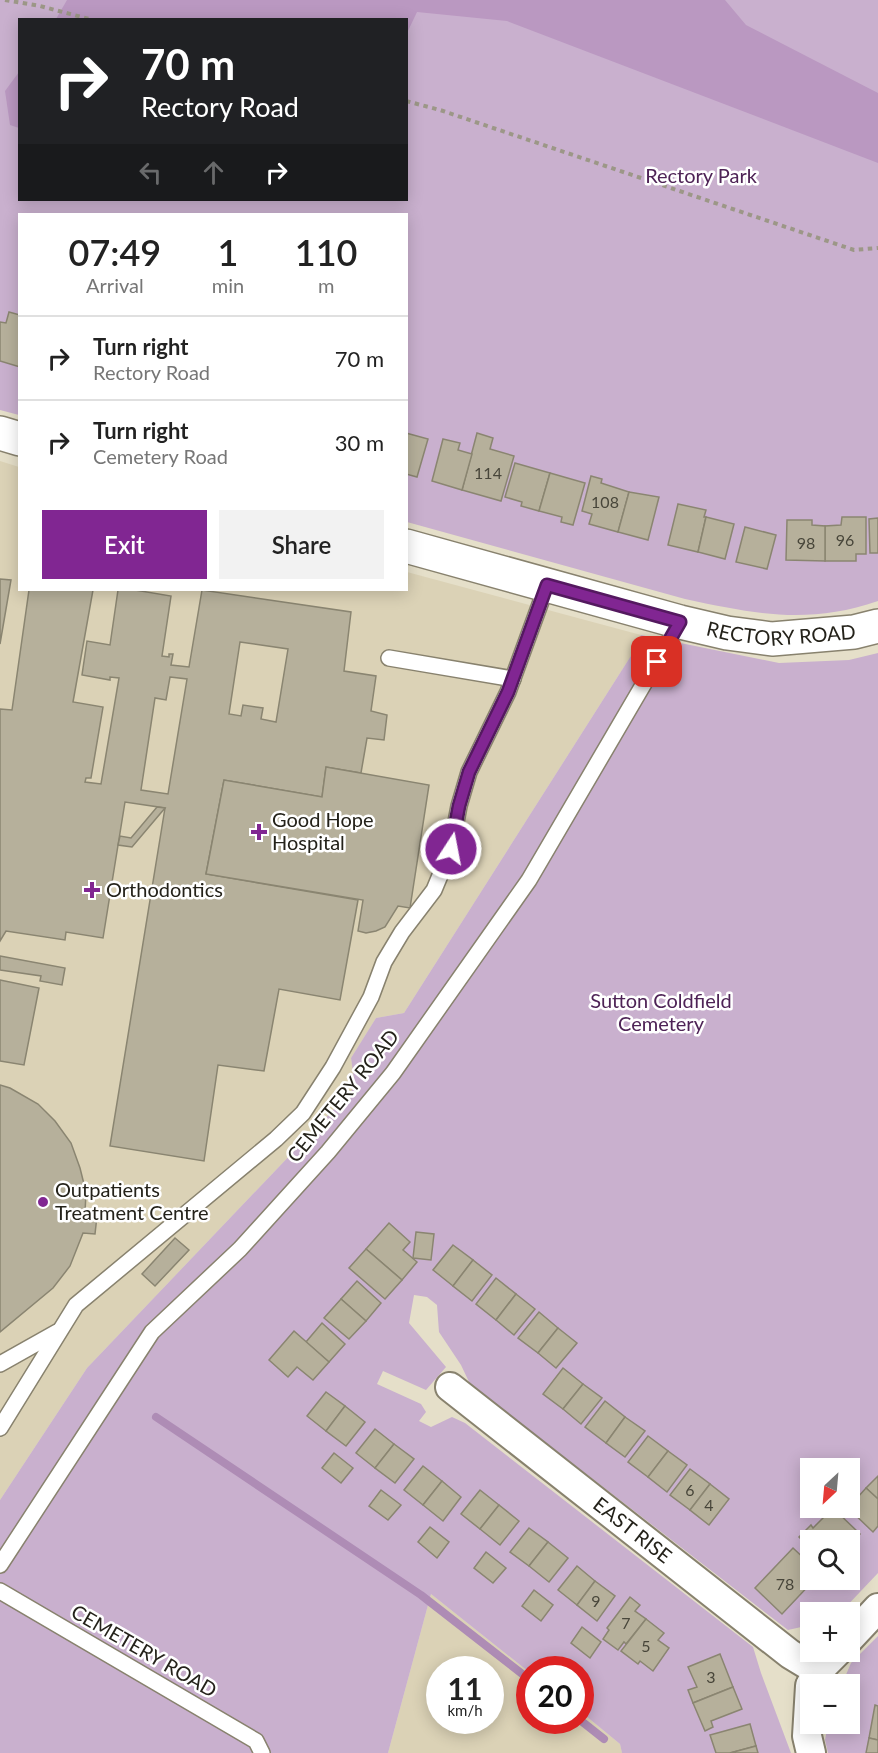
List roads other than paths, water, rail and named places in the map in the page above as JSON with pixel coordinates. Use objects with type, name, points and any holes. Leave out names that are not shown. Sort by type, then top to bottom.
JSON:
[{"type":"street","points":[[0,433],[18,438]]},
{"type":"street","name":"RECTORY ROAD","points":[[408,547],[680,622],[728,633],[772,639],[854,632],[878,626]]},
{"type":"street","name":"EAST RISE","points":[[450,1387],[790,1654],[819,1673]]},
{"type":"street","points":[[860,1627],[878,1608]]},
{"type":"street","points":[[811,1753],[807,1736],[819,1673]]},
{"type":"lane","points":[[0,1428],[76,1305],[276,1139],[303,1113],[338,1057],[371,997],[384,962],[402,932],[434,890],[451,849],[459,806],[469,772],[513,679],[547,585]]},
{"type":"lane","name":"CEMETERY ROAD","points":[[0,1565],[152,1332],[240,1249],[328,1152],[393,1073],[529,880],[680,622]]},
{"type":"lane","points":[[389,658],[513,679]]},
{"type":"lane","points":[[0,1364],[59,1330]]},
{"type":"lane","name":"CEMETERY ROAD","points":[[0,1591],[256,1741],[262,1753]]},
{"type":"waterway","points":[[156,1417],[421,1595],[516,1669]]},
{"type":"waterway","points":[[594,1731],[604,1739]]},
{"type":"place","name":"Good Hope Hospital","points":[[259,832]]},
{"type":"place","name":"Orthodontics","points":[[92,890]]},
{"type":"place","name":"Outpatients Treatment Centre","points":[[43,1202]]},
{"type":"park label","name":"Rectory Park","points":[[701,176]]},
{"type":"park label","name":"Sutton Coldfield Cemetery","points":[[661,1012]]}]
